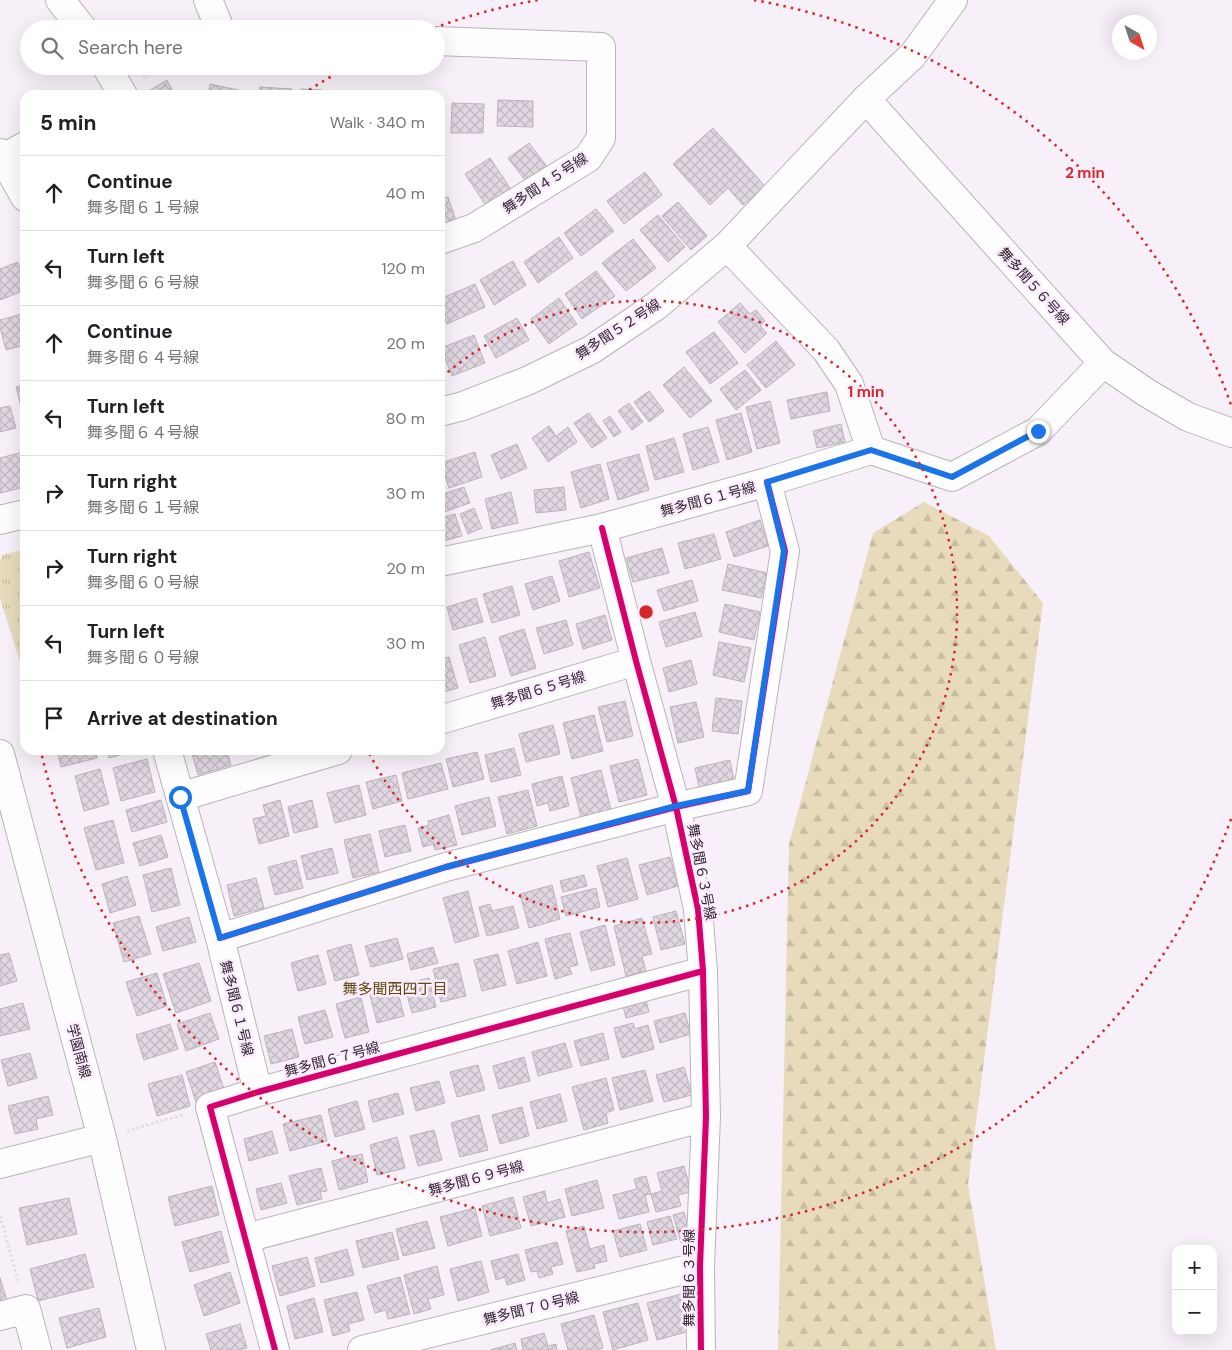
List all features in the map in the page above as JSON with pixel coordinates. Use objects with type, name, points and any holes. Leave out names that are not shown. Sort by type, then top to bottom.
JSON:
[{"type":"street","points":[[60,0],[76,20]]},
{"type":"street","points":[[208,0],[216,20]]},
{"type":"street","points":[[953,0],[913,55],[866,99],[727,246],[826,350],[849,384],[871,450],[952,477],[1038,431],[1103,363]]},
{"type":"street","name":"舞多聞４５号線","points":[[445,40],[601,47],[601,138],[588,158],[474,228],[445,238]]},
{"type":"street","points":[[110,75],[117,90]]},
{"type":"street","name":"舞多聞５６号線","points":[[866,99],[1103,363],[1147,393],[1188,416],[1232,433]]},
{"type":"street","points":[[9,152],[20,183]]},
{"type":"street","name":"舞多聞５２号線","points":[[445,411],[463,406],[527,381],[591,350],[656,306],[727,246]]},
{"type":"street","name":"舞多聞６１号線","points":[[445,561],[602,528],[767,482],[871,450]]},
{"type":"street","points":[[220,938],[446,867],[676,806],[748,791],[784,551],[767,482]]},
{"type":"street","points":[[0,520],[20,515]]},
{"type":"street","name":"舞多聞６３号線","points":[[602,528],[676,806],[698,908],[703,971],[706,1117],[700,1266],[701,1350]]},
{"type":"street","name":"舞多聞６５号線","points":[[445,718],[636,661]]},
{"type":"street","name":"学園南線","points":[[0,754],[102,1138],[151,1350]]},
{"type":"street","name":"舞多聞６１号線","points":[[168,755],[220,938],[258,1092]]},
{"type":"street","points":[[180,797],[321,755]]},
{"type":"street","name":"舞多聞６７号線","points":[[210,1107],[258,1092],[703,971]]},
{"type":"street","points":[[210,1107],[275,1350]]},
{"type":"street","name":"舞多聞６９号線","points":[[246,1238],[706,1117]]},
{"type":"street","points":[[0,1164],[102,1138]]},
{"type":"street","name":"舞多聞７０号線","points":[[362,1350],[700,1266]]},
{"type":"street","points":[[13,1312],[37,1350]]},
{"type":"path","points":[[102,1138],[210,1107]]},
{"type":"path","points":[[0,1216],[13,1312]]},
{"type":"green space","points":[[924,502],[989,536],[1043,603],[968,1184],[996,1350],[778,1350],[789,844],[873,533]]},
{"type":"green space","points":[[20,550],[20,662],[0,598],[0,560],[3,555]]},
{"type":"building","points":[[167,80],[172,90],[151,90]]},
{"type":"building","points":[[210,84],[238,90],[209,90]]},
{"type":"building","points":[[260,87],[292,89],[292,90],[260,90]]},
{"type":"building","points":[[498,100],[533,101],[533,127],[497,126]]},
{"type":"building","points":[[452,103],[484,104],[483,133],[451,133]]},
{"type":"building","points":[[713,128],[765,186],[743,205],[728,188],[710,205],[673,164]]},
{"type":"building","points":[[529,143],[548,168],[528,184],[508,158]]},
{"type":"building","points":[[490,158],[512,191],[487,207],[465,174]]},
{"type":"building","points":[[645,172],[662,195],[624,224],[607,201]]},
{"type":"building","points":[[448,197],[458,227],[445,231],[445,198]]},
{"type":"building","points":[[678,202],[707,236],[691,250],[662,216]]},
{"type":"building","points":[[596,209],[614,231],[581,256],[564,233]]},
{"type":"building","points":[[658,215],[685,247],[668,262],[640,230]]},
{"type":"building","points":[[559,237],[573,258],[538,283],[524,262]]},
{"type":"building","points":[[633,239],[656,268],[626,291],[602,263]]},
{"type":"building","points":[[513,261],[526,285],[494,305],[480,280]]},
{"type":"building","points":[[18,262],[20,267],[20,292],[0,300],[0,269]]},
{"type":"building","points":[[596,271],[615,296],[582,319],[565,294]]},
{"type":"building","points":[[475,284],[485,307],[447,324],[445,319],[445,297]]},
{"type":"building","points":[[559,298],[577,324],[549,344],[531,319]]},
{"type":"building","points":[[740,303],[750,314],[756,310],[765,321],[760,326],[767,333],[745,353],[718,322]]},
{"type":"building","points":[[20,314],[20,346],[6,350],[0,320]]},
{"type":"building","points":[[517,318],[529,340],[496,358],[484,336]]},
{"type":"building","points":[[714,332],[738,363],[710,384],[686,352]]},
{"type":"building","points":[[474,335],[485,363],[452,376],[445,358],[445,346]]},
{"type":"building","points":[[776,341],[795,365],[766,388],[747,365]]},
{"type":"building","points":[[684,367],[712,401],[690,418],[663,385]]},
{"type":"building","points":[[745,370],[761,390],[736,410],[720,389]]},
{"type":"building","points":[[20,386],[20,402],[16,387]]},
{"type":"building","points":[[649,391],[664,411],[649,422],[634,402]]},
{"type":"building","points":[[827,392],[830,411],[791,419],[787,400]]},
{"type":"building","points":[[770,401],[780,443],[757,449],[746,407]]},
{"type":"building","points":[[629,403],[643,422],[632,430],[618,411]]},
{"type":"building","points":[[10,406],[16,428],[0,432],[0,408]]},
{"type":"building","points":[[589,413],[607,438],[592,448],[574,423]]},
{"type":"building","points":[[741,413],[752,452],[727,460],[716,420]]},
{"type":"building","points":[[610,416],[621,432],[614,437],[603,421]]},
{"type":"building","points":[[841,424],[845,442],[817,448],[813,431]]},
{"type":"building","points":[[549,426],[556,436],[568,427],[577,442],[548,462],[532,438]]},
{"type":"building","points":[[708,427],[719,462],[693,470],[683,434]]},
{"type":"building","points":[[674,438],[684,472],[655,480],[646,446]]},
{"type":"building","points":[[517,444],[527,468],[501,479],[491,455]]},
{"type":"building","points":[[475,452],[482,477],[449,488],[445,476],[445,462]]},
{"type":"building","points":[[20,453],[20,488],[0,493],[0,458]]},
{"type":"building","points":[[639,454],[649,490],[618,500],[607,463]]},
{"type":"building","points":[[600,464],[609,499],[581,508],[571,472]]},
{"type":"building","points":[[464,487],[470,503],[445,512],[445,493]]},
{"type":"building","points":[[564,487],[566,510],[536,513],[534,490]]},
{"type":"building","points":[[511,492],[518,523],[492,529],[485,499]]},
{"type":"building","points":[[474,508],[482,528],[468,534],[460,514]]},
{"type":"building","points":[[455,514],[462,536],[445,541],[445,517]]},
{"type":"building","points":[[760,520],[768,546],[734,557],[726,532]]},
{"type":"building","points":[[714,534],[721,559],[685,569],[678,543]]},
{"type":"building","points":[[662,548],[669,573],[633,582],[626,558]]},
{"type":"building","points":[[589,552],[600,588],[569,597],[559,561]]},
{"type":"building","points":[[728,564],[767,573],[761,598],[722,590]]},
{"type":"building","points":[[552,576],[560,601],[533,610],[525,584]]},
{"type":"building","points":[[692,580],[698,601],[664,611],[657,590]]},
{"type":"building","points":[[512,586],[520,615],[492,623],[483,594]]},
{"type":"building","points":[[476,598],[483,622],[453,630],[447,607]]},
{"type":"building","points":[[725,604],[760,612],[754,640],[719,632]]},
{"type":"building","points":[[695,612],[702,636],[666,647],[659,622]]},
{"type":"building","points":[[605,615],[612,640],[583,649],[576,624]]},
{"type":"building","points":[[566,620],[573,645],[544,654],[536,628]]},
{"type":"building","points":[[524,629],[536,668],[511,676],[499,637]]},
{"type":"building","points":[[485,637],[496,676],[470,683],[459,645]]},
{"type":"building","points":[[719,642],[751,648],[744,682],[713,675]]},
{"type":"building","points":[[449,657],[458,688],[445,692],[445,658]]},
{"type":"building","points":[[691,660],[697,684],[669,692],[663,668]]},
{"type":"building","points":[[716,698],[742,701],[738,734],[712,731]]},
{"type":"building","points":[[625,701],[633,736],[607,742],[598,707]]},
{"type":"building","points":[[696,702],[704,737],[678,743],[670,707]]},
{"type":"building","points":[[594,715],[603,751],[572,759],[563,723]]},
{"type":"building","points":[[553,725],[560,754],[526,762],[519,734]]},
{"type":"building","points":[[514,748],[521,775],[491,782],[485,755]]},
{"type":"building","points":[[477,752],[484,779],[453,787],[446,759]]},
{"type":"building","points":[[58,755],[97,755],[97,758],[61,767]]},
{"type":"building","points":[[108,755],[120,755],[109,758]]},
{"type":"building","points":[[192,755],[228,755],[231,765],[198,775]]},
{"type":"building","points":[[147,759],[155,792],[121,801],[113,768]]},
{"type":"building","points":[[638,759],[647,795],[619,802],[610,766]]},
{"type":"building","points":[[730,760],[734,780],[699,787],[695,768]]},
{"type":"building","points":[[441,763],[448,789],[408,799],[402,773]]},
{"type":"building","points":[[100,769],[109,804],[84,811],[75,776]]},
{"type":"building","points":[[601,770],[611,810],[581,817],[571,778]]},
{"type":"building","points":[[396,775],[402,801],[373,809],[366,782]]},
{"type":"building","points":[[562,776],[569,806],[550,811],[548,803],[537,806],[532,784]]},
{"type":"building","points":[[359,785],[366,815],[335,823],[327,793]]},
{"type":"building","points":[[528,790],[537,826],[507,834],[498,797]]},
{"type":"building","points":[[489,797],[496,826],[462,835],[455,806]]},
{"type":"building","points":[[161,800],[167,822],[132,832],[126,810]]},
{"type":"building","points":[[280,800],[289,836],[259,844],[253,819],[266,816],[263,805]]},
{"type":"building","points":[[312,800],[318,827],[294,833],[288,807]]},
{"type":"building","points":[[449,815],[457,845],[435,850],[433,844],[423,847],[418,828],[429,825],[428,821]]},
{"type":"building","points":[[113,820],[124,863],[96,870],[84,828]]},
{"type":"building","points":[[405,825],[411,851],[385,857],[379,831]]},
{"type":"building","points":[[370,834],[379,872],[353,878],[344,840]]},
{"type":"building","points":[[161,835],[168,857],[140,866],[133,843]]},
{"type":"building","points":[[332,848],[338,873],[307,880],[301,856]]},
{"type":"building","points":[[670,857],[678,886],[647,895],[639,865]]},
{"type":"building","points":[[627,858],[638,899],[608,907],[597,866]]},
{"type":"building","points":[[296,860],[303,888],[275,895],[268,867]]},
{"type":"building","points":[[171,868],[180,905],[152,912],[143,875]]},
{"type":"building","points":[[584,875],[587,886],[563,892],[560,881]]},
{"type":"building","points":[[127,876],[136,905],[110,913],[102,884]]},
{"type":"building","points":[[256,878],[264,908],[234,916],[227,885]]},
{"type":"building","points":[[552,885],[560,919],[529,928],[520,894]]},
{"type":"building","points":[[596,888],[600,907],[566,916],[561,897]]},
{"type":"building","points":[[468,891],[479,936],[455,943],[443,898]]},
{"type":"building","points":[[490,904],[492,911],[513,906],[519,928],[487,936],[479,907]]},
{"type":"building","points":[[676,911],[685,944],[661,950],[653,917]]},
{"type":"building","points":[[139,916],[151,954],[124,962],[113,923]]},
{"type":"building","points":[[189,917],[196,942],[163,951],[156,927]]},
{"type":"building","points":[[642,918],[652,954],[642,956],[646,971],[626,976],[614,926]]},
{"type":"building","points":[[605,925],[615,965],[591,971],[580,932]]},
{"type":"building","points":[[570,933],[578,965],[569,967],[572,974],[555,979],[545,939]]},
{"type":"building","points":[[397,938],[403,959],[371,967],[365,946]]},
{"type":"building","points":[[538,942],[547,976],[517,984],[508,951]]},
{"type":"building","points":[[351,944],[359,975],[335,981],[327,951]]},
{"type":"building","points":[[433,947],[438,963],[411,970],[407,954]]},
{"type":"building","points":[[9,953],[17,981],[0,986],[0,955]]},
{"type":"building","points":[[498,954],[506,985],[482,991],[474,960]]},
{"type":"building","points":[[318,955],[326,984],[298,991],[291,963]]},
{"type":"building","points":[[199,963],[211,1001],[176,1013],[163,974]]},
{"type":"building","points":[[458,963],[466,996],[441,1002],[433,969]]},
{"type":"building","points":[[157,973],[167,1006],[137,1016],[126,982]]},
{"type":"building","points":[[429,978],[436,1007],[412,1013],[404,984]]},
{"type":"building","points":[[397,988],[404,1016],[377,1023],[370,995]]},
{"type":"building","points":[[645,996],[649,1012],[626,1018],[622,1002]]},
{"type":"building","points":[[361,997],[369,1032],[345,1038],[336,1004]]},
{"type":"building","points":[[23,1003],[30,1029],[0,1036],[0,1009]]},
{"type":"building","points":[[325,1010],[333,1037],[305,1044],[298,1017]]},
{"type":"building","points":[[210,1013],[219,1039],[186,1051],[177,1024]]},
{"type":"building","points":[[685,1013],[691,1034],[660,1043],[654,1021]]},
{"type":"building","points":[[633,1023],[635,1029],[648,1025],[654,1049],[622,1058],[614,1028]]},
{"type":"building","points":[[170,1024],[178,1049],[144,1060],[136,1035]]},
{"type":"building","points":[[292,1029],[299,1057],[271,1064],[264,1036]]},
{"type":"building","points":[[603,1033],[609,1059],[581,1066],[574,1041]]},
{"type":"building","points":[[565,1043],[572,1067],[538,1076],[532,1052]]},
{"type":"building","points":[[30,1053],[37,1078],[8,1086],[1,1060]]},
{"type":"building","points":[[524,1057],[530,1081],[499,1089],[493,1066]]},
{"type":"building","points":[[215,1062],[225,1092],[196,1102],[186,1072]]},
{"type":"building","points":[[478,1065],[485,1090],[457,1097],[450,1072]]},
{"type":"building","points":[[684,1067],[692,1095],[664,1102],[656,1075]]},
{"type":"building","points":[[645,1070],[653,1101],[620,1110],[612,1078]]},
{"type":"building","points":[[182,1075],[190,1106],[157,1116],[148,1084]]},
{"type":"building","points":[[606,1078],[614,1110],[606,1113],[608,1123],[584,1130],[572,1087]]},
{"type":"building","points":[[439,1081],[445,1103],[416,1111],[410,1088]]},
{"type":"building","points":[[398,1093],[404,1114],[373,1122],[368,1101]]},
{"type":"building","points":[[560,1094],[567,1121],[537,1129],[530,1102]]},
{"type":"building","points":[[48,1096],[53,1115],[36,1119],[38,1129],[15,1134],[8,1106]]},
{"type":"building","points":[[357,1101],[365,1129],[335,1137],[328,1109]]},
{"type":"building","points":[[522,1107],[529,1136],[500,1144],[492,1115]]},
{"type":"building","points":[[321,1115],[327,1141],[290,1151],[283,1124]]},
{"type":"building","points":[[479,1115],[488,1150],[460,1157],[451,1123]]},
{"type":"building","points":[[434,1130],[442,1160],[418,1166],[410,1136]]},
{"type":"building","points":[[272,1131],[278,1153],[249,1161],[244,1139]]},
{"type":"building","points":[[397,1137],[405,1168],[377,1175],[370,1145]]},
{"type":"building","points":[[362,1154],[368,1182],[339,1190],[332,1161]]},
{"type":"building","points":[[684,1166],[691,1192],[678,1195],[681,1206],[656,1212],[651,1194],[662,1191],[657,1173]]},
{"type":"building","points":[[321,1168],[327,1191],[320,1192],[322,1199],[297,1205],[289,1176]]},
{"type":"building","points":[[646,1176],[651,1194],[645,1195],[649,1212],[619,1219],[613,1195],[637,1189],[634,1179]]},
{"type":"building","points":[[597,1180],[604,1208],[572,1216],[565,1189]]},
{"type":"building","points":[[281,1183],[287,1203],[261,1210],[256,1189]]},
{"type":"building","points":[[212,1186],[219,1215],[175,1226],[168,1197]]},
{"type":"building","points":[[545,1191],[547,1203],[560,1199],[565,1217],[531,1226],[523,1197]]},
{"type":"building","points":[[513,1197],[521,1228],[490,1236],[482,1206]]},
{"type":"building","points":[[69,1198],[77,1234],[27,1245],[19,1208]]},
{"type":"building","points":[[475,1208],[482,1236],[448,1246],[440,1217]]},
{"type":"building","points":[[684,1212],[692,1240],[681,1243],[673,1215]]},
{"type":"building","points":[[670,1216],[677,1239],[653,1245],[647,1222]]},
{"type":"building","points":[[427,1221],[435,1248],[403,1256],[396,1229]]},
{"type":"building","points":[[640,1224],[647,1250],[620,1257],[613,1231]]},
{"type":"building","points":[[584,1226],[590,1249],[604,1245],[607,1261],[594,1264],[595,1268],[577,1272],[566,1231]]},
{"type":"building","points":[[221,1231],[229,1262],[190,1272],[182,1242]]},
{"type":"building","points":[[392,1232],[399,1259],[363,1268],[356,1241]]},
{"type":"building","points":[[557,1242],[563,1264],[551,1267],[553,1274],[539,1278],[537,1271],[531,1272],[525,1250]]},
{"type":"building","points":[[347,1249],[354,1275],[321,1283],[315,1258]]},
{"type":"building","points":[[85,1254],[94,1287],[38,1301],[30,1269]]},
{"type":"building","points":[[518,1254],[525,1280],[507,1285],[505,1277],[496,1280],[491,1261]]},
{"type":"building","points":[[307,1257],[315,1286],[280,1296],[272,1266]]},
{"type":"building","points":[[481,1261],[489,1292],[458,1301],[450,1269]]},
{"type":"building","points":[[437,1266],[444,1295],[428,1299],[431,1309],[414,1314],[404,1275]]},
{"type":"building","points":[[230,1272],[240,1303],[204,1316],[194,1285]]},
{"type":"building","points":[[400,1277],[410,1314],[388,1319],[386,1310],[375,1313],[367,1286]]},
{"type":"building","points":[[0,1278],[7,1300],[0,1302]]},
{"type":"building","points":[[357,1292],[364,1320],[348,1324],[350,1331],[333,1336],[324,1300]]},
{"type":"building","points":[[681,1294],[690,1331],[657,1340],[647,1303]]},
{"type":"building","points":[[314,1298],[323,1332],[295,1339],[287,1306]]},
{"type":"building","points":[[638,1303],[648,1340],[613,1350],[603,1312]]},
{"type":"building","points":[[99,1308],[106,1337],[67,1348],[59,1318]]},
{"type":"building","points":[[594,1315],[603,1348],[595,1350],[568,1350],[561,1324]]},
{"type":"building","points":[[240,1324],[247,1348],[239,1350],[211,1350],[206,1334]]},
{"type":"building","points":[[544,1333],[548,1346],[556,1344],[557,1350],[523,1350],[521,1339]]},
{"type":"building","points":[[515,1343],[517,1350],[490,1350]]},
{"type":"cycle path","points":[[220,938],[446,867],[676,807],[748,791],[785,551],[767,482]]},
{"type":"cycle path","points":[[602,528],[676,807],[698,909],[703,971],[706,1117],[700,1266],[701,1350]]},
{"type":"cycle path","points":[[275,1350],[210,1107],[258,1092],[703,971]]},
{"type":"district","name":"舞多聞西四丁目","points":[[395,989]]},
{"type":"route","points":[[180,797],[220,938],[446,867],[676,806],[748,791],[784,551],[767,482],[871,450],[952,477],[1038,431]]}]
